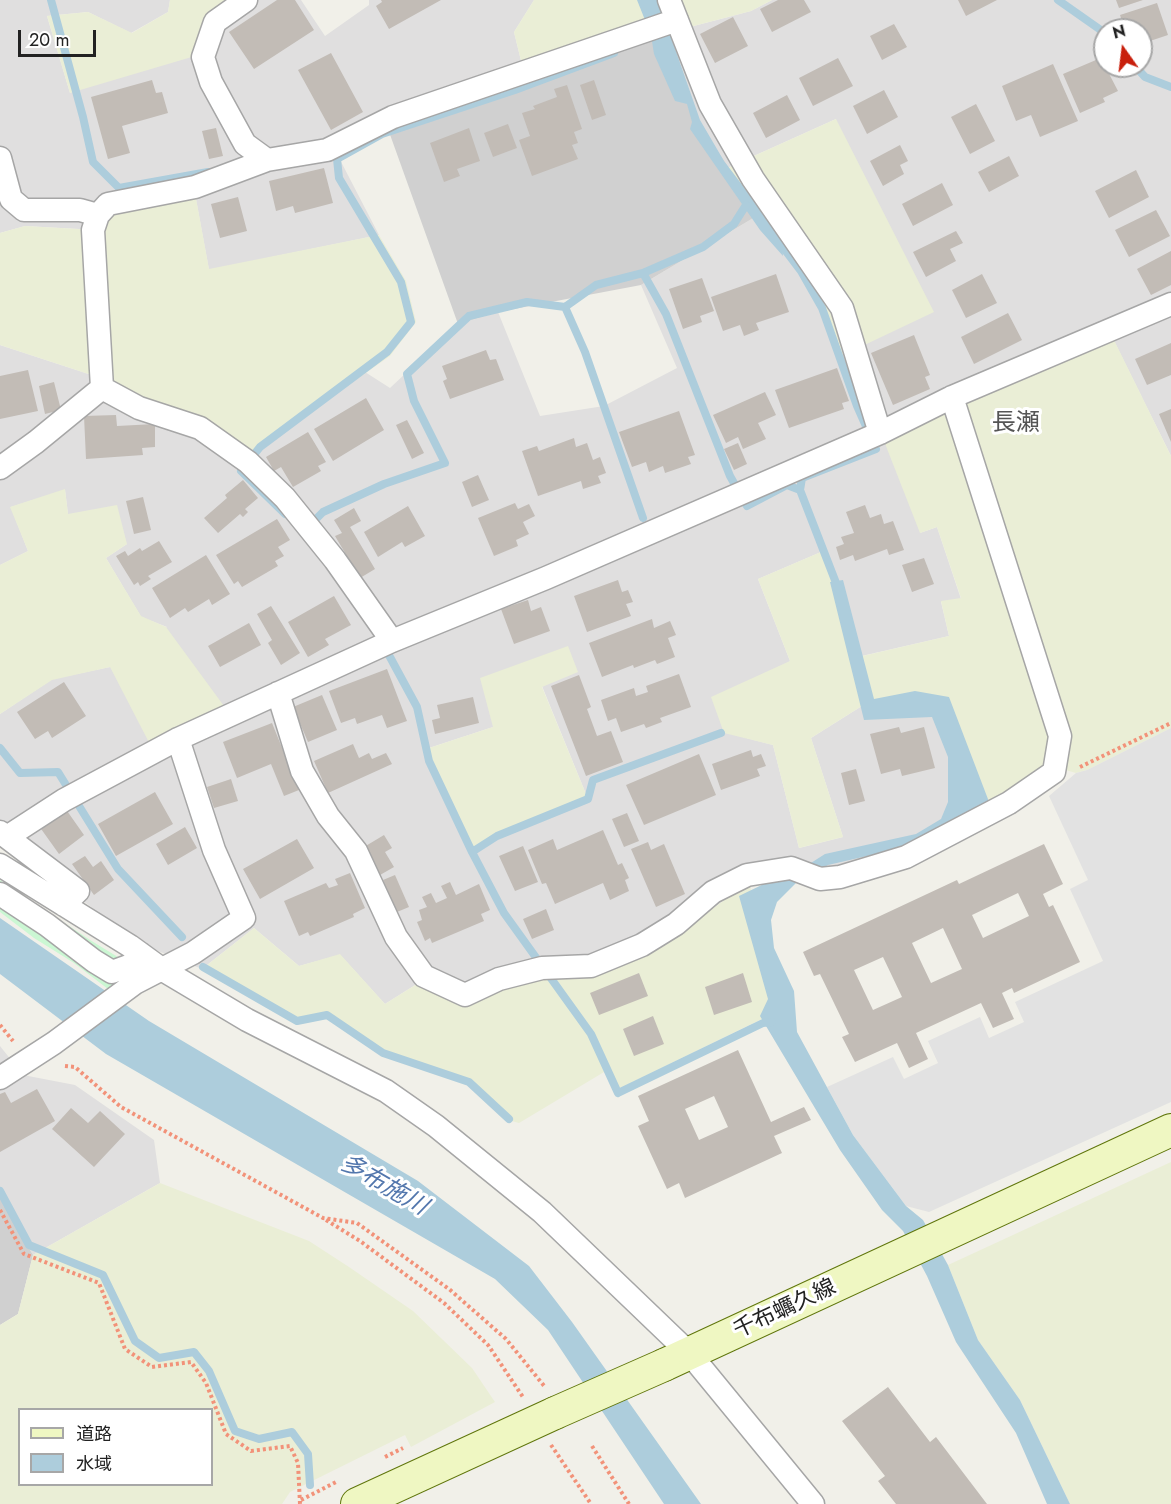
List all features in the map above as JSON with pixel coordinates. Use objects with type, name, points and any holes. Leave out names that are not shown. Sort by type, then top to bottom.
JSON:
[{"type":"street","points":[[246,0],[215,22],[203,57],[211,82],[245,144],[267,160]]},
{"type":"street","points":[[102,388],[93,230],[98,215],[108,204],[195,187],[267,160],[327,150],[393,117],[638,33],[673,10],[710,104],[753,179],[842,308],[871,437]]},
{"type":"street","points":[[0,159],[11,198],[24,210],[80,210],[98,215]]},
{"type":"street","points":[[64,905],[78,891],[4,835],[72,795],[178,739],[384,644],[555,574],[871,437],[952,397],[1171,304]]},
{"type":"street","points":[[102,388],[139,408],[200,428],[248,462],[285,498],[335,560],[384,644]]},
{"type":"street","points":[[0,468],[102,388]]},
{"type":"street","points":[[278,693],[302,771],[328,816],[356,852],[396,937],[424,976],[465,996],[499,979],[556,968],[591,966],[642,945],[676,924],[713,892],[747,875],[791,868],[820,879],[840,877],[906,857],[1010,803],[1054,772],[1060,735],[952,397]]},
{"type":"street","points":[[0,1077],[54,1043],[135,983],[193,953],[244,918],[214,850],[178,739]]},
{"type":"street","points":[[0,865],[163,970],[247,1020],[386,1091],[436,1126],[542,1212],[813,1504]]},
{"type":"street","points":[[0,894],[112,972],[130,965],[141,954]]},
{"type":"street","name":"千布蠣久線","points":[[357,1504],[546,1407],[677,1359],[1171,1130]]},
{"type":"path","points":[[1055,764],[1078,768],[1171,723]]},
{"type":"path","points":[[29,1060],[75,1067],[121,1107],[323,1218],[360,1241],[444,1303],[488,1345],[546,1407]]},
{"type":"path","points":[[0,1210],[24,1254],[99,1283],[125,1349],[152,1367],[191,1362],[206,1383],[226,1434],[251,1451],[290,1446],[298,1463],[300,1504]]},
{"type":"path","points":[[323,1218],[357,1223],[450,1289],[506,1339],[546,1407],[591,1504]]},
{"type":"path","points":[[592,1446],[629,1504]]},
{"type":"shaded area","points":[[0,0],[170,0],[168,12],[131,33],[88,12],[47,16],[70,93],[237,0],[301,0],[325,36],[369,5],[369,0],[534,0],[514,32],[525,77],[388,129],[337,154],[379,235],[209,270],[195,194],[96,230],[25,226],[0,233]]},
{"type":"shaded area","points":[[772,0],[1171,0],[1171,456],[1114,341],[920,533],[937,527],[961,599],[941,602],[949,636],[853,658],[833,583],[821,552],[758,579],[790,661],[724,732],[773,745],[799,848],[843,837],[811,738],[865,704],[946,704],[981,802],[816,888],[779,876],[749,882],[649,955],[595,977],[548,975],[464,1003],[420,982],[385,1004],[340,955],[299,966],[254,928],[202,969],[141,944],[0,839],[0,714],[52,679],[110,667],[167,627],[141,617],[106,558],[127,544],[68,514],[65,490],[11,507],[28,551],[0,565],[0,345],[110,381],[253,452],[365,372],[390,388],[458,324],[498,312],[540,416],[604,406],[677,368],[641,285],[760,214],[827,312],[838,358],[836,119],[725,169],[697,121],[663,34],[751,11]],"holes":[[[568,646],[542,686],[588,799],[497,836],[472,851],[429,761],[426,749],[493,727]]]},
{"type":"shaded area","points":[[663,34],[697,121],[760,214],[641,285],[498,312],[458,324],[388,129]]},
{"type":"shaded area","points":[[1171,728],[1171,1102],[929,1212],[906,1206],[853,1135],[827,1087],[893,1057],[904,1079],[938,1063],[928,1041],[980,1017],[989,1038],[1024,1022],[1015,1002],[1103,961],[1070,889],[1088,880],[1049,796],[1076,773],[1087,770]]},
{"type":"shaded area","points":[[0,1046],[23,1075],[75,1085],[154,1140],[160,1183],[33,1255],[0,1197]]},
{"type":"shaded area","points":[[0,1197],[33,1255],[18,1314],[0,1325]]},
{"type":"green space","points":[[170,0],[237,0],[195,56],[70,93],[47,16],[88,12],[132,33],[168,12]]},
{"type":"green space","points":[[534,0],[772,0],[751,11],[663,34],[525,77],[514,32]]},
{"type":"green space","points":[[836,119],[934,312],[837,358],[827,312],[760,214],[725,169]]},
{"type":"green space","points":[[195,193],[209,269],[379,235],[406,281],[416,322],[390,356],[253,452],[139,402],[110,381],[0,345],[0,233],[25,226],[96,230],[110,209]]},
{"type":"green space","points":[[1114,340],[1171,456],[1171,728],[1087,770],[1076,773],[1062,769],[988,823],[946,704],[865,704],[811,738],[843,837],[799,848],[773,745],[724,733],[711,697],[790,661],[758,579],[821,552],[833,583],[854,658],[949,636],[941,601],[961,598],[937,527],[920,533],[884,441],[963,402]]},
{"type":"green space","points":[[65,489],[68,514],[117,505],[127,544],[106,558],[141,616],[166,627],[232,717],[156,756],[110,667],[52,680],[0,714],[0,565],[28,551],[10,507]]},
{"type":"green space","points":[[568,646],[578,672],[542,687],[588,799],[498,836],[472,852],[429,761],[426,749],[493,727],[480,678]]},
{"type":"green space","points":[[0,880],[131,965],[126,974],[108,989],[74,963],[34,938],[0,912]]},
{"type":"green space","points":[[749,882],[777,1003],[762,1019],[618,1089],[604,1072],[519,1123],[508,1120],[469,1084],[383,1056],[328,1017],[296,1023],[202,969],[254,928],[299,966],[340,954],[385,1004],[420,982],[464,1003],[530,978],[548,975],[595,977],[649,955]]},
{"type":"green space","points":[[1171,1162],[1171,1504],[1070,1504],[1020,1400],[978,1340],[948,1265]]},
{"type":"green space","points":[[160,1183],[309,1241],[349,1267],[413,1311],[472,1368],[495,1402],[411,1447],[405,1435],[290,1492],[282,1504],[0,1504],[0,1325],[18,1314],[33,1255]]},
{"type":"water","points":[[637,0],[658,0],[700,120],[724,161],[781,236],[783,256],[760,230],[690,129],[692,122],[687,104],[675,101],[654,54],[651,35]]},
{"type":"water","points":[[843,580],[874,699],[915,691],[949,697],[991,807],[919,844],[828,865],[796,883],[777,902],[771,920],[774,948],[794,991],[797,1032],[853,1135],[906,1206],[923,1220],[948,1265],[978,1340],[1020,1400],[1070,1504],[1047,1504],[1016,1433],[956,1342],[927,1276],[903,1231],[882,1210],[840,1150],[760,1016],[768,999],[739,896],[770,881],[781,882],[825,854],[916,834],[941,819],[948,802],[948,757],[932,717],[864,720],[830,582]]},
{"type":"water","name":"多布施川","points":[[0,918],[149,1021],[418,1181],[529,1266],[572,1322],[701,1504],[664,1504],[548,1330],[495,1279],[106,1054],[0,974]]},
{"type":"building","points":[[277,0],[295,0],[314,30],[254,69],[229,32]]},
{"type":"building","points":[[381,0],[441,0],[389,29],[376,6],[382,2]]},
{"type":"building","points":[[778,0],[804,0],[811,12],[772,32],[760,9]]},
{"type":"building","points":[[958,0],[997,0],[966,16]]},
{"type":"building","points":[[1116,0],[1143,0],[1119,8]]},
{"type":"building","points":[[1157,3],[1168,35],[1153,40],[1153,18],[1121,18],[1120,15]]},
{"type":"building","points":[[733,17],[748,46],[715,63],[700,34]]},
{"type":"building","points":[[894,24],[907,47],[882,60],[870,36]]},
{"type":"building","points":[[331,53],[363,112],[331,130],[298,70]]},
{"type":"building","points":[[838,58],[853,86],[813,106],[799,78]]},
{"type":"building","points":[[1093,61],[1093,78],[1111,78],[1118,91],[1103,98],[1105,102],[1080,113],[1063,74]]},
{"type":"building","points":[[1053,64],[1078,121],[1040,137],[1031,115],[1016,121],[1002,86]]},
{"type":"building","points":[[152,80],[156,93],[162,92],[168,113],[122,126],[130,153],[108,159],[91,97]]},
{"type":"building","points":[[594,80],[606,115],[592,120],[580,85]]},
{"type":"building","points":[[567,85],[582,129],[574,132],[578,143],[572,145],[578,159],[532,176],[519,140],[530,136],[522,113],[557,97],[554,89]]},
{"type":"building","points":[[884,90],[898,117],[867,134],[853,106]]},
{"type":"building","points":[[787,95],[800,120],[766,138],[753,113]]},
{"type":"building","points":[[976,104],[995,141],[970,154],[951,117]]},
{"type":"building","points":[[508,124],[517,148],[493,157],[484,133]]},
{"type":"building","points":[[216,128],[223,156],[209,159],[202,131]]},
{"type":"building","points":[[469,128],[480,161],[457,169],[460,176],[444,182],[430,143]]},
{"type":"building","points":[[900,145],[908,161],[900,165],[904,174],[883,186],[870,161]]},
{"type":"building","points":[[1009,156],[1019,176],[989,192],[978,172]]},
{"type":"building","points":[[324,168],[333,203],[295,213],[293,206],[276,211],[269,181]]},
{"type":"building","points":[[1136,170],[1149,197],[1109,218],[1095,191]]},
{"type":"building","points":[[942,183],[953,205],[913,226],[902,204]]},
{"type":"building","points":[[238,197],[247,231],[220,238],[211,204]]},
{"type":"building","points":[[1156,210],[1170,236],[1129,257],[1115,230]]},
{"type":"building","points":[[956,231],[963,243],[950,249],[956,261],[926,277],[913,252]]},
{"type":"building","points":[[1171,251],[1171,285],[1151,295],[1137,269]]},
{"type":"building","points":[[776,274],[789,312],[756,323],[759,330],[744,336],[740,325],[723,331],[711,297]]},
{"type":"building","points":[[982,274],[997,303],[966,318],[952,290]]},
{"type":"building","points":[[702,278],[714,311],[700,316],[702,322],[683,329],[669,289]]},
{"type":"building","points":[[1008,313],[1022,340],[974,364],[961,337]]},
{"type":"building","points":[[914,335],[930,375],[925,377],[930,389],[893,405],[871,353]]},
{"type":"building","points":[[1171,343],[1171,375],[1147,385],[1135,359]]},
{"type":"building","points":[[486,350],[490,360],[496,359],[504,380],[450,399],[443,381],[447,379],[442,366]]},
{"type":"building","points":[[837,368],[849,401],[842,403],[844,409],[789,428],[775,390]]},
{"type":"building","points":[[28,370],[38,411],[0,419],[0,376]]},
{"type":"building","points":[[54,382],[61,410],[45,414],[39,386]]},
{"type":"building","points":[[765,392],[776,415],[758,423],[766,439],[743,449],[738,437],[726,443],[713,415]]},
{"type":"building","points":[[366,398],[384,430],[333,461],[314,429]]},
{"type":"building","points":[[1171,409],[1171,442],[1159,414]]},
{"type":"building","points":[[679,411],[695,455],[688,457],[691,464],[665,473],[663,466],[649,472],[646,462],[632,467],[619,432]]},
{"type":"building","points":[[116,415],[117,426],[155,424],[155,447],[142,448],[143,455],[86,459],[84,416]]},
{"type":"building","points":[[407,420],[424,453],[412,459],[396,425]]},
{"type":"building","points":[[308,432],[326,462],[318,466],[321,471],[293,487],[281,467],[274,471],[266,457]]},
{"type":"building","points":[[574,438],[576,447],[587,443],[593,460],[600,457],[606,473],[598,476],[601,483],[583,489],[581,481],[538,496],[522,451],[537,446],[539,451]]},
{"type":"building","points":[[738,443],[747,464],[734,470],[724,449]]},
{"type":"building","points":[[478,475],[489,500],[472,507],[462,482]]},
{"type":"building","points":[[243,480],[258,498],[245,509],[248,512],[243,517],[240,514],[218,533],[204,518],[227,498],[225,495]]},
{"type":"building","points":[[143,497],[151,530],[134,534],[126,501]]},
{"type":"building","points":[[515,503],[518,509],[529,504],[535,516],[523,522],[529,534],[516,540],[518,546],[494,556],[478,518]]},
{"type":"building","points":[[865,505],[870,518],[881,514],[884,524],[893,521],[904,550],[889,555],[887,549],[855,561],[853,555],[840,560],[836,547],[844,544],[841,537],[854,533],[846,512]]},
{"type":"building","points":[[408,506],[425,536],[405,547],[402,542],[378,557],[364,532]]},
{"type":"building","points":[[354,508],[361,521],[350,527],[375,569],[360,578],[335,536],[342,533],[334,520]]},
{"type":"building","points":[[277,519],[290,540],[278,547],[284,556],[275,561],[278,566],[242,587],[238,581],[234,584],[216,555]]},
{"type":"building","points":[[159,541],[172,562],[148,576],[151,579],[140,586],[138,582],[134,585],[116,556],[125,551],[128,556],[140,548],[142,551]]},
{"type":"building","points":[[206,555],[230,594],[212,605],[209,599],[188,612],[185,608],[170,618],[152,588]]},
{"type":"building","points":[[924,558],[934,584],[912,592],[902,565]]},
{"type":"building","points":[[618,580],[622,592],[628,590],[633,602],[626,604],[631,616],[587,632],[574,596]]},
{"type":"building","points":[[334,596],[351,625],[325,639],[329,645],[308,657],[288,622]]},
{"type":"building","points":[[528,600],[531,611],[541,607],[550,631],[514,644],[501,609]]},
{"type":"building","points":[[271,606],[300,653],[281,665],[268,643],[272,640],[257,614]]},
{"type":"building","points":[[652,619],[654,628],[670,621],[676,635],[668,638],[675,657],[657,664],[655,660],[634,668],[633,665],[602,677],[589,643]]},
{"type":"building","points":[[249,623],[261,645],[220,667],[208,646]]},
{"type":"building","points":[[387,669],[407,721],[387,728],[382,715],[357,724],[355,718],[341,723],[329,691]]},
{"type":"building","points":[[679,674],[691,707],[660,718],[662,722],[646,728],[644,724],[621,732],[616,718],[608,721],[601,700],[634,688],[636,696],[648,692],[646,686]]},
{"type":"building","points":[[579,675],[591,707],[587,709],[597,736],[611,731],[623,762],[586,776],[551,686]]},
{"type":"building","points":[[64,682],[86,716],[52,738],[48,731],[35,739],[17,712]]},
{"type":"building","points":[[322,695],[337,730],[308,742],[293,707]]},
{"type":"building","points":[[473,697],[479,723],[435,734],[432,720],[440,718],[437,705]]},
{"type":"building","points":[[272,723],[299,790],[284,796],[271,764],[237,778],[223,742]]},
{"type":"building","points":[[899,727],[901,733],[924,727],[935,768],[902,776],[900,769],[881,774],[870,734]]},
{"type":"building","points":[[353,744],[359,758],[369,753],[372,759],[386,753],[392,764],[328,793],[314,761]]},
{"type":"building","points":[[751,750],[753,757],[761,754],[766,766],[757,769],[760,776],[721,790],[712,764]]},
{"type":"building","points":[[699,754],[716,795],[644,825],[626,785]]},
{"type":"building","points":[[856,769],[865,801],[849,805],[841,773]]},
{"type":"building","points":[[231,779],[238,801],[214,808],[207,787]]},
{"type":"building","points":[[155,792],[173,824],[116,856],[98,824]]},
{"type":"building","points":[[65,808],[84,835],[59,854],[39,826]]},
{"type":"building","points":[[627,813],[639,841],[624,847],[612,819]]},
{"type":"building","points":[[185,827],[197,848],[168,865],[156,844]]},
{"type":"building","points":[[603,830],[618,865],[622,863],[629,878],[625,880],[629,891],[610,900],[603,883],[555,904],[546,883],[542,884],[528,850],[553,839],[557,850]]},
{"type":"building","points":[[384,835],[392,848],[385,852],[394,867],[380,875],[364,847]]},
{"type":"building","points":[[297,839],[314,868],[260,899],[243,869]]},
{"type":"building","points":[[648,842],[651,850],[664,844],[685,894],[656,907],[631,849]]},
{"type":"building","points":[[1044,844],[1063,884],[1043,894],[1049,907],[1053,905],[1080,962],[1014,993],[1012,988],[1002,993],[1014,1019],[993,1028],[981,1003],[916,1033],[928,1059],[909,1068],[897,1043],[855,1062],[842,1037],[849,1034],[820,974],[814,976],[803,952],[957,880],[959,884]],"holes":[[[1018,893],[1029,916],[983,938],[972,915]],[[943,928],[962,969],[931,983],[912,943]],[[883,957],[902,997],[873,1010],[854,970]]]},
{"type":"building","points":[[523,846],[538,882],[515,891],[499,856]]},
{"type":"building","points":[[85,856],[93,867],[101,861],[114,880],[94,895],[72,864]]},
{"type":"building","points":[[350,873],[365,908],[353,914],[354,917],[310,936],[308,932],[299,936],[284,901],[326,883],[329,888],[338,885],[335,879]]},
{"type":"building","points":[[395,875],[409,907],[397,912],[383,880]]},
{"type":"building","points":[[450,882],[456,895],[479,884],[490,910],[481,914],[484,921],[432,943],[430,938],[425,941],[417,922],[422,920],[419,910],[427,907],[422,897],[431,893],[436,903],[447,898],[441,886]]},
{"type":"building","points":[[546,909],[554,930],[532,939],[523,919]]},
{"type":"building","points":[[639,973],[648,996],[599,1015],[590,993]]},
{"type":"building","points":[[743,973],[752,1002],[714,1015],[705,987]]},
{"type":"building","points":[[653,1016],[664,1044],[634,1056],[623,1029]]},
{"type":"building","points":[[738,1050],[771,1122],[804,1107],[811,1120],[774,1136],[782,1153],[685,1198],[679,1183],[667,1189],[638,1126],[649,1121],[638,1096]],"holes":[[[714,1096],[728,1127],[699,1140],[685,1109]]]},
{"type":"building","points":[[37,1089],[55,1121],[0,1152],[0,1094],[5,1092],[11,1103]]},
{"type":"building","points":[[71,1108],[88,1123],[100,1111],[125,1134],[94,1167],[52,1129]]},
{"type":"building","points":[[888,1387],[930,1442],[936,1437],[987,1504],[896,1504],[878,1481],[885,1476],[842,1421]]},
{"type":"waterway","points":[[51,0],[93,162],[119,188],[208,172]]},
{"type":"waterway","points":[[1058,0],[1093,25]]},
{"type":"waterway","points":[[285,514],[241,471],[260,447],[387,352],[411,322],[401,282],[339,178],[337,159],[382,134],[515,90],[614,53]]},
{"type":"waterway","points":[[1148,78],[1171,87]]},
{"type":"waterway","points":[[309,526],[323,512],[384,484],[445,463],[414,401],[407,374],[469,316],[527,302],[565,307],[596,285],[643,273],[703,247],[734,224],[746,205]]},
{"type":"waterway","points":[[776,238],[801,271],[822,308],[857,406],[876,449],[802,478],[800,490],[838,588]]},
{"type":"waterway","points":[[643,273],[666,314],[730,476],[747,506],[787,485],[800,490]]},
{"type":"waterway","points":[[565,307],[585,352],[643,518]]},
{"type":"waterway","points":[[384,646],[417,707],[429,761],[472,852],[504,913],[591,1034],[618,1093],[763,1023],[772,1022]]},
{"type":"waterway","points":[[472,852],[497,836],[588,799],[593,780],[721,733]]},
{"type":"waterway","points":[[0,748],[20,773],[58,772],[118,869],[182,937]]},
{"type":"waterway","points":[[203,967],[297,1021],[327,1015],[383,1053],[469,1082],[509,1119]]},
{"type":"waterway","points":[[0,1191],[29,1245],[103,1275],[135,1341],[159,1358],[194,1352],[209,1371],[235,1431],[259,1439],[292,1432],[308,1454],[310,1485]]},
{"type":"district","name":"長瀬","points":[[1016,424]]}]
